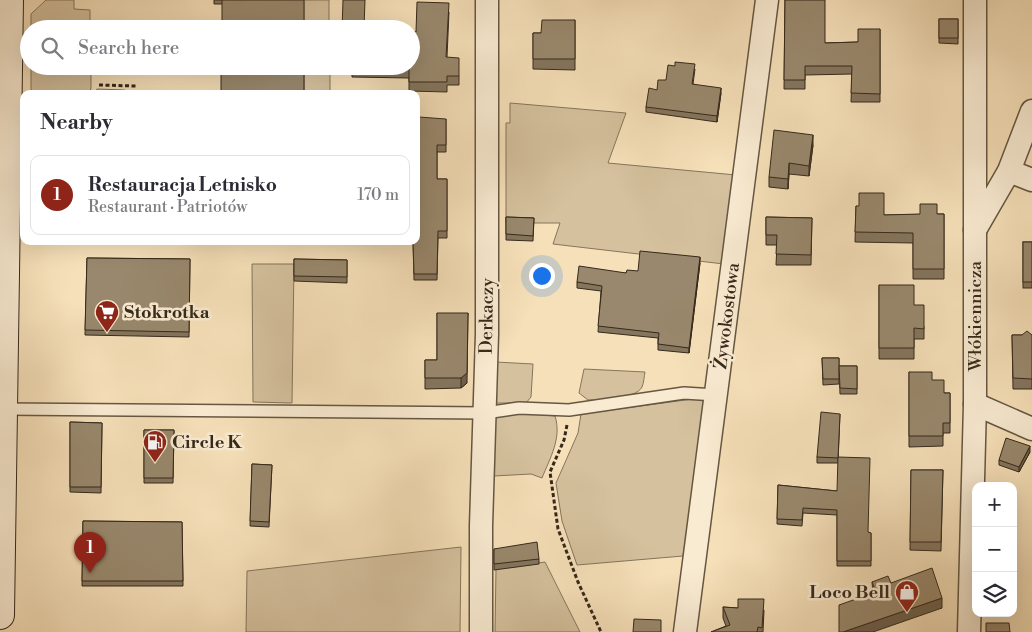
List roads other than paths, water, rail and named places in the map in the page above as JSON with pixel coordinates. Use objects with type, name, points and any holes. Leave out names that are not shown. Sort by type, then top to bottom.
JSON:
[{"type":"main road","points":[[0,615],[9,0]]},
{"type":"street","name":"Derkaczy","points":[[481,632],[487,334],[487,0]]},
{"type":"street","name":"Żywokostowa","points":[[685,632],[767,0]]},
{"type":"street","name":"Włókiennicza","points":[[970,632],[975,404],[975,0]]},
{"type":"street","points":[[974,231],[1009,171],[1032,111]]},
{"type":"street","points":[[1009,171],[1032,180]]},
{"type":"street","points":[[975,404],[1032,429]]},
{"type":"lane","points":[[2,409],[485,413],[519,408],[570,410],[684,393],[716,395]]},
{"type":"place","name":"Stokrotka","points":[[107,333]]},
{"type":"place","name":"Circle K","points":[[155,463]]},
{"type":"place","name":"Restauracja Letnisko","points":[[90,573]]},
{"type":"place","name":"Loco Bell","points":[[907,613]]}]
